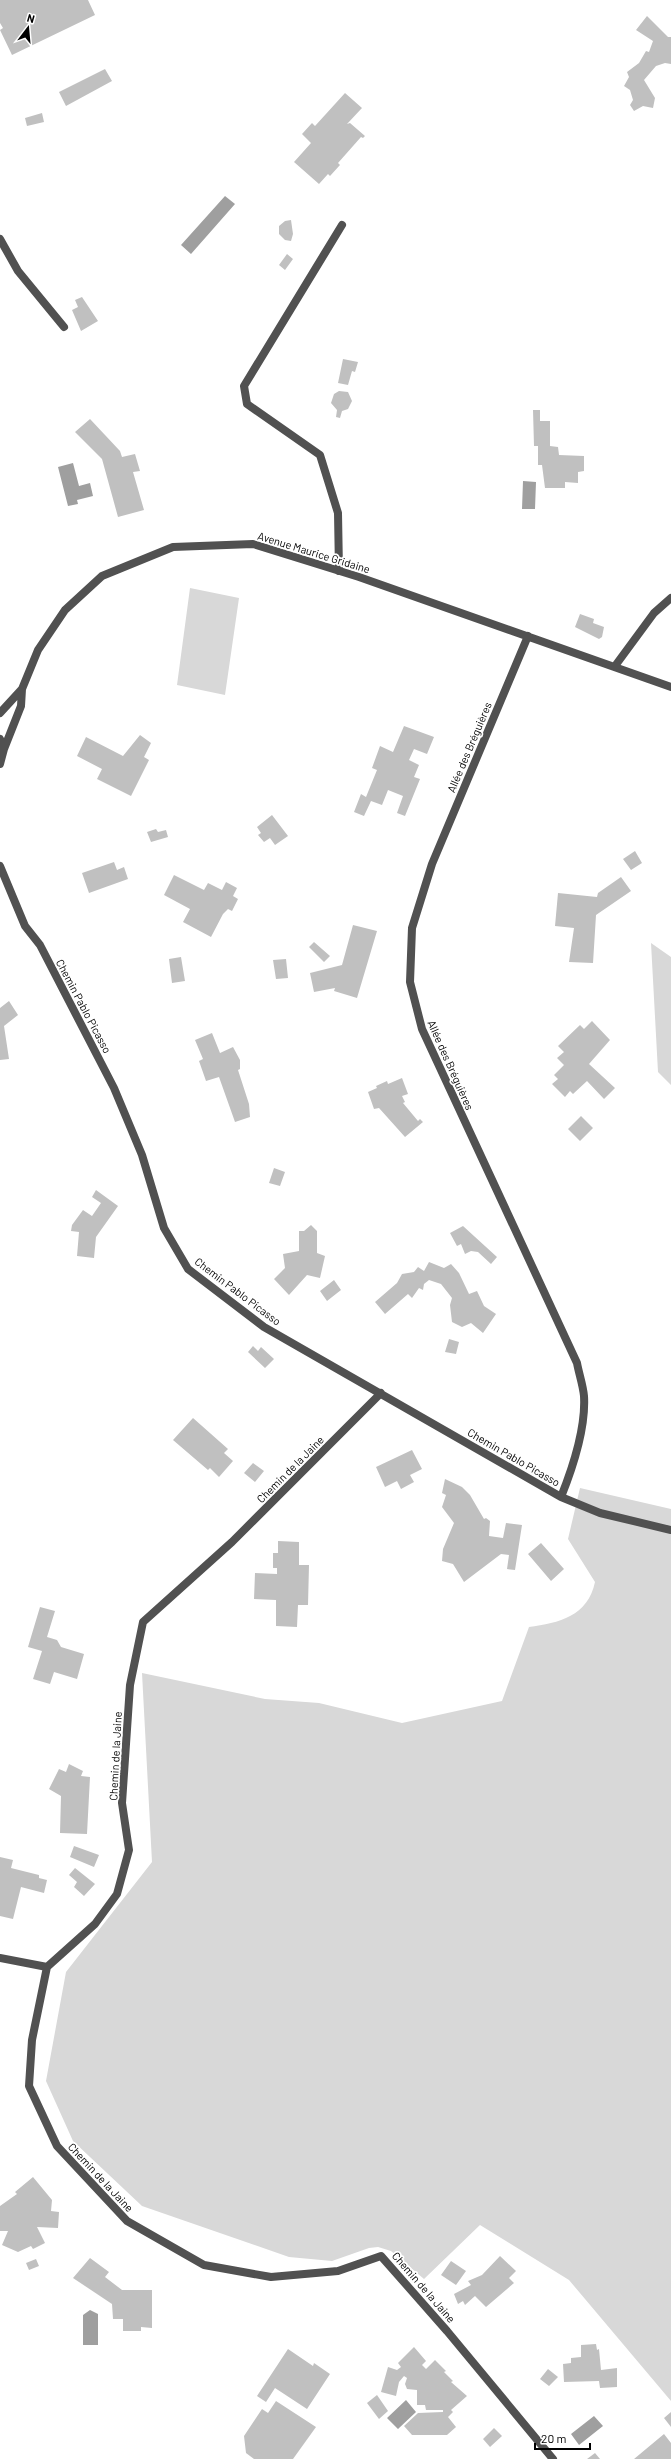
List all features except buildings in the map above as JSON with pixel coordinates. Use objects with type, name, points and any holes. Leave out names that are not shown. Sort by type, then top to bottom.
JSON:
[{"type":"street","points":[[339,571],[338,513],[320,455],[247,404],[244,386],[342,225]]},
{"type":"street","points":[[0,239],[18,271],[64,327]]},
{"type":"street","name":"Avenue Maurice Gridaine","points":[[0,764],[4,749],[21,706],[22,689],[38,650],[65,610],[102,576],[173,547],[253,544],[339,571],[671,686]]},
{"type":"street","points":[[615,666],[654,612],[671,598]]},
{"type":"street","name":"Allée des Bréguières","points":[[528,636],[432,864],[412,928],[410,982],[422,1029],[577,1363],[584,1397],[574,1462],[561,1496]]},
{"type":"street","name":"Avenue Maurice Gridaine","points":[[0,713],[22,689]]},
{"type":"street","points":[[0,739],[4,749]]},
{"type":"street","name":"Chemin Pablo Picasso","points":[[0,866],[25,926],[40,945],[114,1088],[142,1155],[164,1228],[188,1269],[264,1327],[561,1496],[600,1513],[671,1530]]},
{"type":"street","name":"Chemin de la Jaine","points":[[381,1393],[232,1542],[143,1622],[130,1685],[128,1708],[122,1803],[128,1850],[117,1894],[95,1924],[47,1967],[32,2040],[29,2086],[57,2146],[127,2221],[204,2266],[271,2277],[338,2271],[381,2256],[447,2331],[553,2459]]},
{"type":"street","points":[[0,1958],[47,1967]]},
{"type":"shaded area","points":[[225,196],[235,204],[191,254],[181,245]]},
{"type":"shaded area","points":[[73,463],[79,486],[90,483],[93,496],[77,500],[78,504],[68,506],[58,467]]},
{"type":"shaded area","points":[[523,481],[536,482],[535,509],[522,509]]},
{"type":"shaded area","points":[[190,588],[239,598],[225,695],[177,685]]},
{"type":"shaded area","points":[[651,943],[671,957],[671,1085],[658,1072]]},
{"type":"shaded area","points":[[580,1488],[671,1509],[671,2401],[569,2280],[480,2225],[424,2279],[391,2251],[378,2247],[369,2248],[332,2261],[289,2257],[142,2206],[73,2141],[46,2081],[66,1972],[152,1862],[142,1673],[265,1699],[319,1703],[402,1723],[502,1701],[529,1627],[551,1623],[571,1616],[586,1603],[591,1594],[595,1582],[568,1539]]},
{"type":"shaded area","points":[[90,2310],[98,2314],[98,2345],[83,2345],[83,2315]]},
{"type":"shaded area","points":[[406,2400],[416,2412],[398,2429],[387,2418]]},
{"type":"shaded area","points":[[594,2416],[603,2426],[579,2445],[571,2434]]}]
